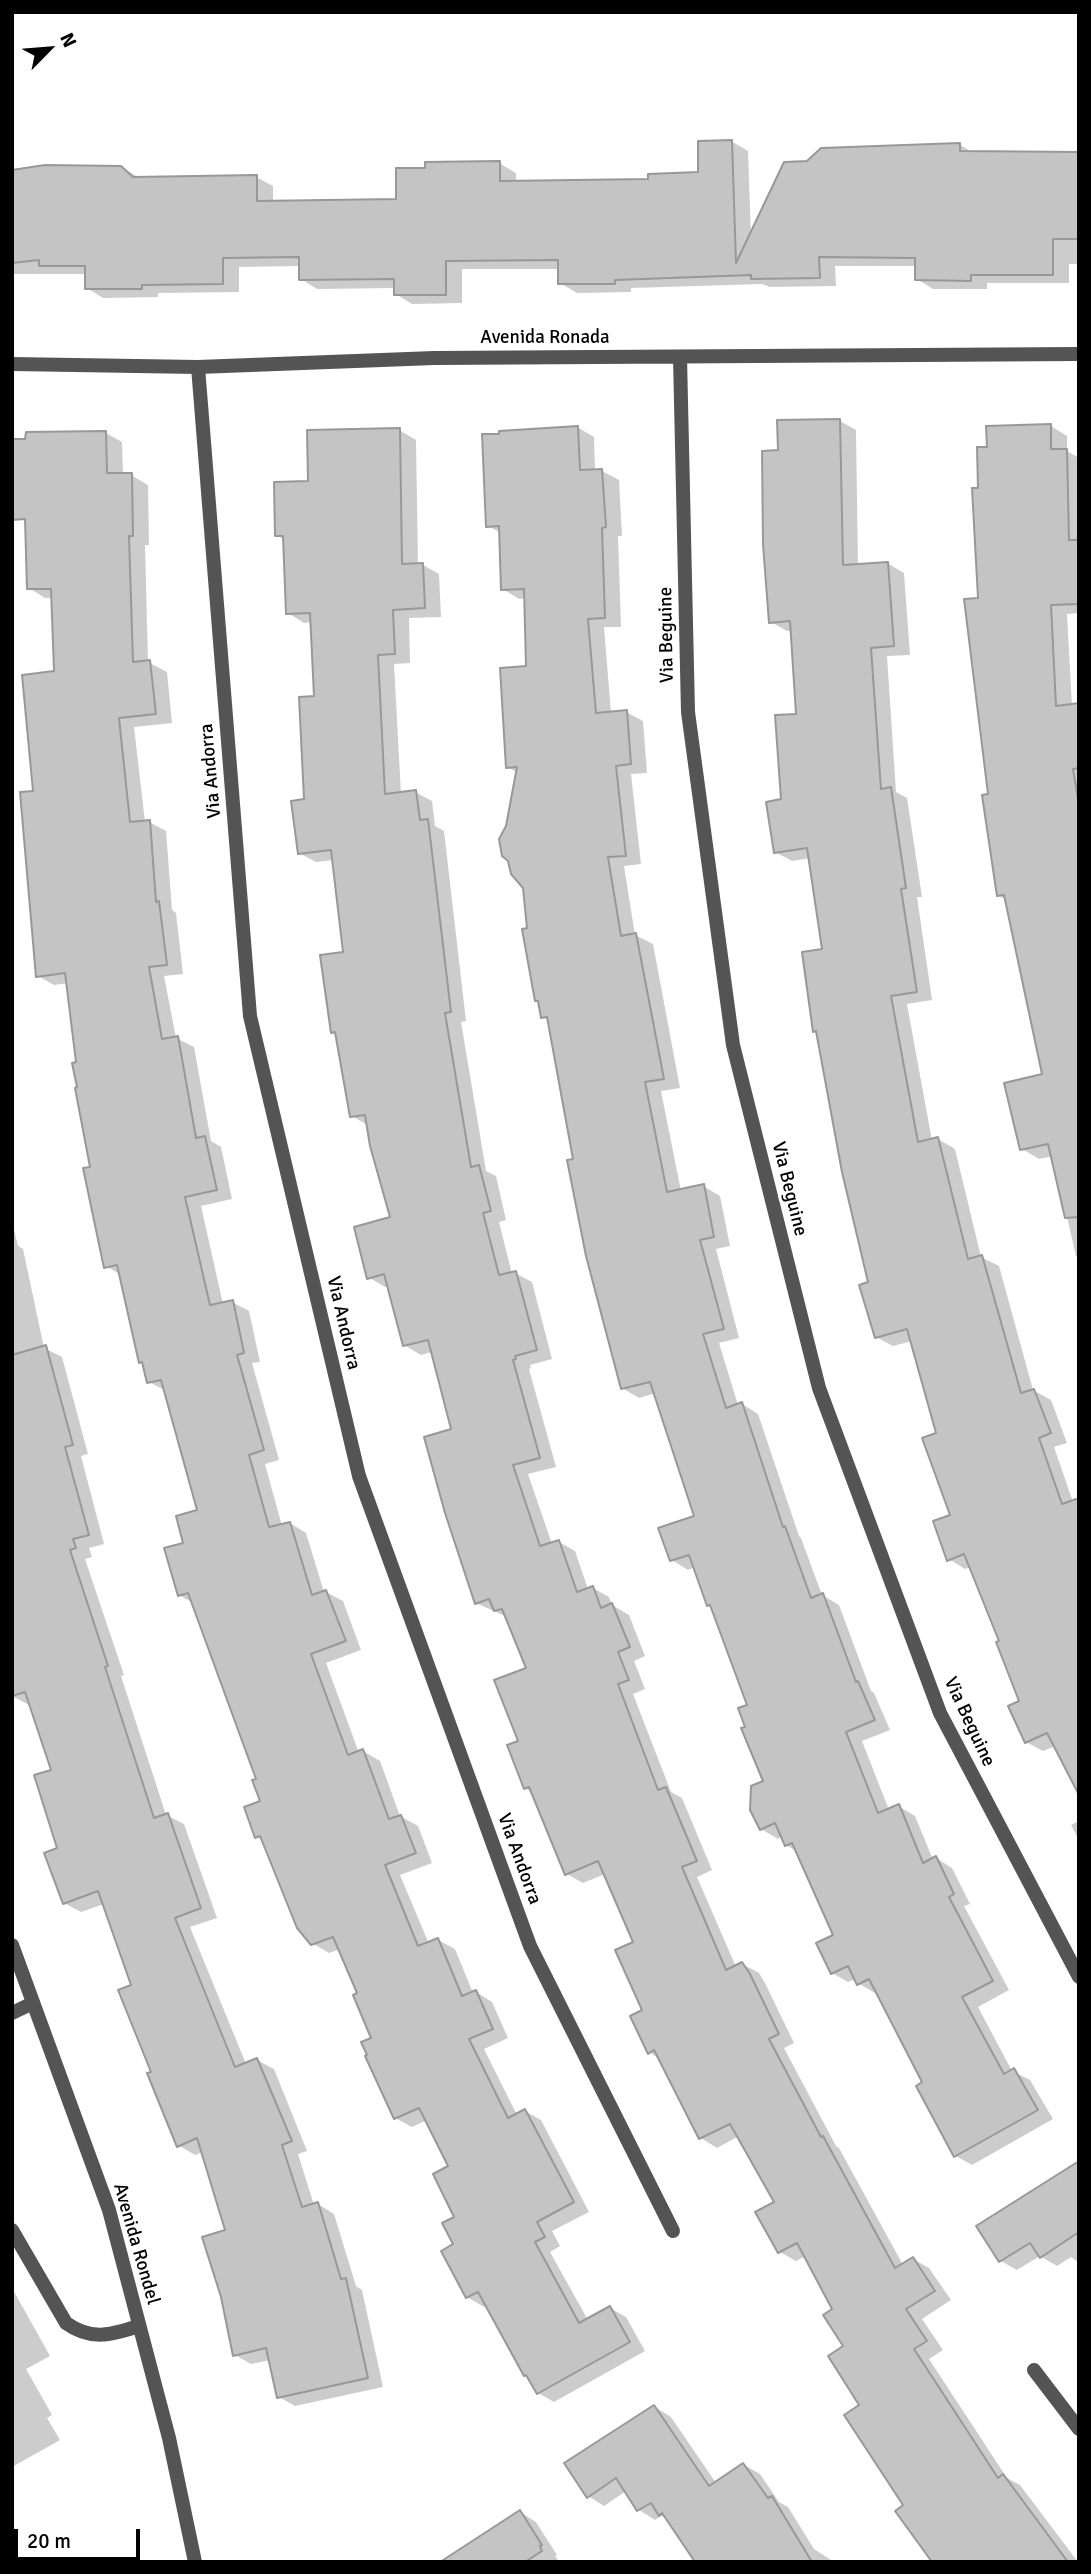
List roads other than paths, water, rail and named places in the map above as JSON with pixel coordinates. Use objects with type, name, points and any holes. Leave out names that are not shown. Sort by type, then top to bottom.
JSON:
[{"type":"street","name":"Avenida Ronada","points":[[12,364],[198,367],[434,358],[1079,354]]},
{"type":"street","name":"Via Beguine","points":[[680,357],[688,712],[733,1045],[819,1388],[862,1505],[940,1713],[1079,1977]]},
{"type":"street","name":"Via Andorra","points":[[198,367],[250,1016],[359,1476],[530,1946],[673,2231]]},
{"type":"street","name":"Avenida Rondel","points":[[12,1945],[109,2210],[169,2438],[195,2562]]},
{"type":"street","points":[[12,2013],[33,2003]]},
{"type":"street","points":[[12,2230],[66,2323],[80,2333],[96,2335],[117,2333],[139,2326]]},
{"type":"street","points":[[1034,2370],[1079,2429]]}]
